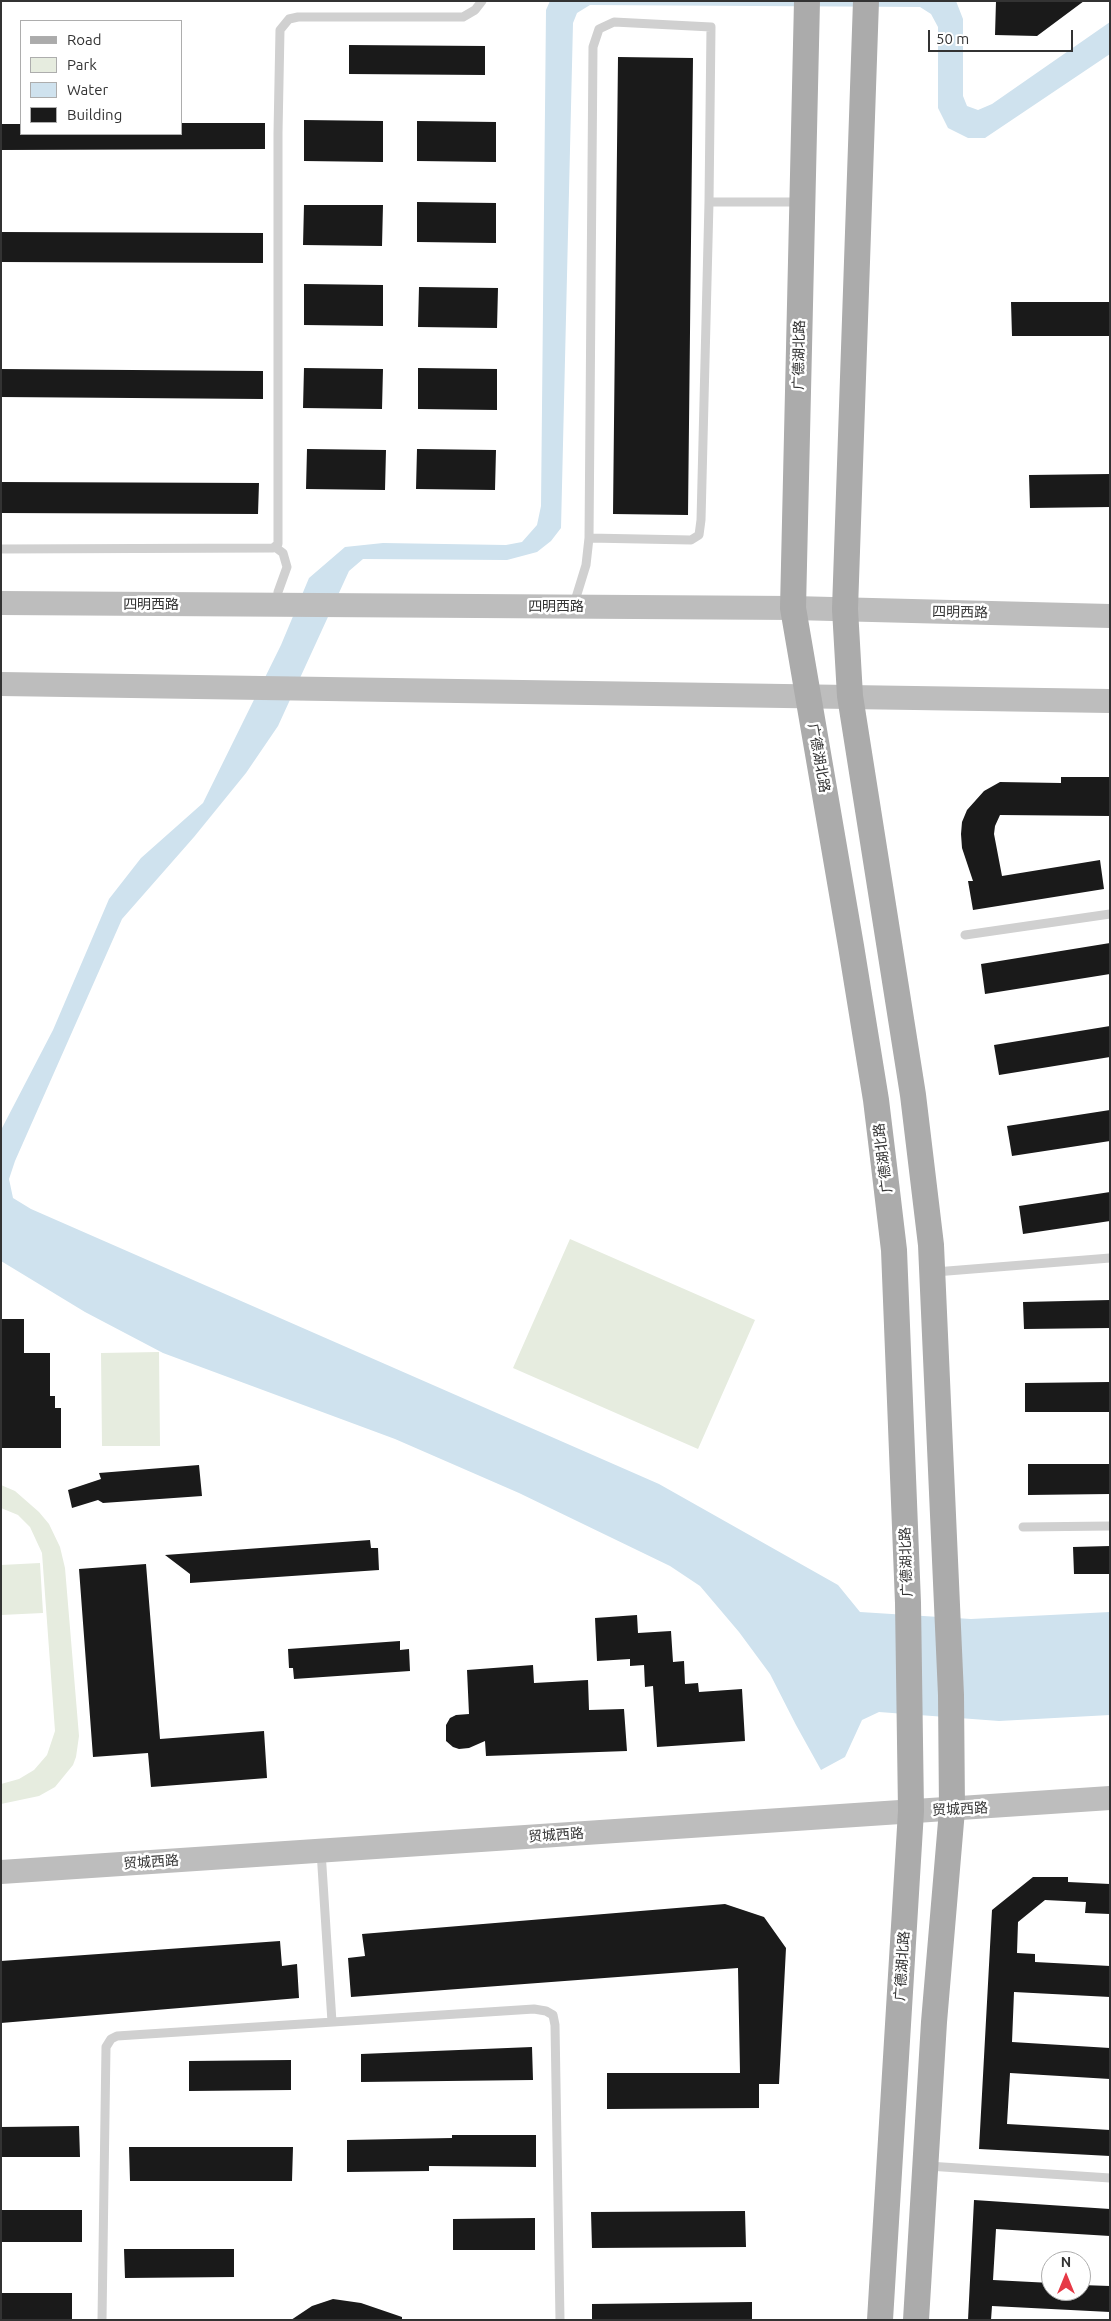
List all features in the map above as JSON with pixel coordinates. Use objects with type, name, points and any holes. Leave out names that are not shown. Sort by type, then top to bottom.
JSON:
[{"type":"main road","name":"广德湖北路","points":[[807,1],[793,608],[876,1100],[893,1241],[908,1603],[912,1811],[880,2320]]},
{"type":"main road","points":[[866,1],[845,610],[850,696],[913,1095],[930,1236],[951,1695],[952,1810],[934,2022],[916,2320]]},
{"type":"main road","name":"四明西路","points":[[1,603],[793,608],[1110,616]]},
{"type":"main road","points":[[1,684],[1110,700]]},
{"type":"main road","name":"贸城西路","points":[[1,1872],[1110,1798]]},
{"type":"lane","points":[[275,547],[278,544],[278,133],[280,30],[289,18],[298,17],[463,17],[475,10],[482,1]]},
{"type":"lane","points":[[574,606],[586,565],[589,538],[593,47],[599,29],[614,22],[710,27],[709,202],[701,520],[698,535],[691,540],[589,538]]},
{"type":"lane","points":[[709,202],[802,202]]},
{"type":"lane","points":[[1,549],[275,547],[283,554],[287,567],[278,592],[284,605]]},
{"type":"lane","points":[[965,935],[1110,914]]},
{"type":"lane","points":[[932,1272],[1110,1258]]},
{"type":"lane","points":[[1023,1527],[1110,1526]]},
{"type":"lane","points":[[321,1851],[332,2022]]},
{"type":"lane","points":[[102,2320],[106,2047],[111,2039],[117,2036],[534,2009],[546,2011],[552,2015],[555,2035],[560,2320]]},
{"type":"lane","points":[[925,2166],[1110,2178]]},
{"type":"green space","points":[[570,1239],[755,1320],[698,1449],[513,1368]]},
{"type":"green space","points":[[159,1352],[160,1446],[102,1446],[101,1353]]},
{"type":"green space","points":[[1,1485],[15,1491],[39,1512],[49,1524],[60,1547],[65,1568],[79,1736],[73,1765],[55,1787],[39,1796],[1,1804],[1,1784],[19,1779],[34,1770],[47,1755],[55,1731],[42,1553],[30,1527],[18,1515],[1,1508]]},
{"type":"green space","points":[[40,1563],[43,1613],[1,1615],[1,1565]]},
{"type":"water","points":[[550,1],[956,1],[963,19],[963,96],[967,106],[978,110],[992,104],[1110,22],[1110,54],[985,138],[968,138],[948,128],[938,108],[938,27],[931,14],[920,7],[590,5],[577,13],[573,23],[561,528],[551,541],[537,552],[507,560],[363,559],[349,571],[278,726],[246,773],[194,837],[122,919],[15,1161],[9,1179],[13,1198],[31,1209],[659,1484],[838,1585],[860,1612],[971,1619],[1110,1612],[1110,1715],[999,1721],[879,1712],[862,1720],[845,1757],[821,1770],[770,1674],[739,1632],[700,1586],[670,1566],[519,1493],[395,1439],[163,1353],[85,1312],[1,1261],[1,1130],[53,1030],[109,899],[141,858],[203,803],[281,645],[309,578],[345,547],[383,543],[506,545],[522,542],[537,525],[541,506],[546,10]]},
{"type":"building","points":[[996,1],[1084,1],[1037,36],[995,35]]},
{"type":"building","points":[[349,45],[485,46],[485,75],[349,74]]},
{"type":"building","points":[[618,57],[693,58],[688,515],[613,514]]},
{"type":"building","points":[[304,120],[383,121],[383,162],[304,161]]},
{"type":"building","points":[[417,121],[496,122],[496,162],[417,161]]},
{"type":"building","points":[[182,123],[265,123],[265,149],[1,150],[1,124],[20,124],[20,135],[182,135]]},
{"type":"building","points":[[417,202],[496,203],[496,243],[417,242]]},
{"type":"building","points":[[304,205],[383,205],[382,246],[303,245]]},
{"type":"building","points":[[1,232],[263,233],[263,263],[1,262]]},
{"type":"building","points":[[304,284],[383,285],[383,326],[304,325]]},
{"type":"building","points":[[419,287],[498,288],[497,328],[418,327]]},
{"type":"building","points":[[1011,302],[1110,302],[1110,336],[1012,336]]},
{"type":"building","points":[[304,368],[383,369],[382,409],[303,408]]},
{"type":"building","points":[[418,368],[497,369],[497,410],[418,409]]},
{"type":"building","points":[[1,369],[263,371],[263,399],[1,397]]},
{"type":"building","points":[[307,449],[386,450],[385,490],[306,489]]},
{"type":"building","points":[[417,449],[496,450],[495,490],[416,489]]},
{"type":"building","points":[[1110,474],[1110,507],[1030,508],[1029,475]]},
{"type":"building","points":[[1,482],[259,483],[258,514],[1,513]]},
{"type":"building","points":[[1061,777],[1110,777],[1110,816],[1000,815],[994,834],[1002,876],[1100,860],[1104,889],[973,910],[968,881],[973,881],[962,848],[961,834],[962,822],[967,810],[984,791],[1000,782],[1061,783]]},
{"type":"building","points":[[1110,943],[1110,974],[985,994],[981,964]]},
{"type":"building","points":[[1110,1026],[1110,1057],[999,1075],[994,1045]]},
{"type":"building","points":[[1110,1110],[1110,1141],[1012,1156],[1007,1126]]},
{"type":"building","points":[[1110,1192],[1110,1221],[1023,1234],[1019,1206]]},
{"type":"building","points":[[1110,1300],[1110,1328],[1024,1329],[1023,1302]]},
{"type":"building","points":[[1,1319],[24,1319],[24,1353],[50,1353],[50,1396],[55,1396],[55,1408],[61,1408],[61,1448],[1,1448]]},
{"type":"building","points":[[1110,1382],[1110,1412],[1025,1412],[1025,1383]]},
{"type":"building","points":[[1028,1464],[1110,1464],[1110,1494],[1028,1495]]},
{"type":"building","points":[[199,1465],[202,1496],[103,1503],[98,1500],[72,1508],[68,1490],[101,1479],[99,1473]]},
{"type":"building","points":[[370,1540],[371,1548],[378,1548],[379,1570],[190,1583],[190,1574],[165,1555]]},
{"type":"building","points":[[1110,1546],[1110,1574],[1074,1574],[1073,1547]]},
{"type":"building","points":[[146,1564],[160,1739],[264,1731],[267,1778],[151,1787],[148,1753],[93,1757],[79,1569]]},
{"type":"building","points":[[637,1615],[638,1633],[671,1631],[673,1662],[684,1661],[685,1684],[698,1683],[699,1692],[742,1689],[745,1741],[657,1747],[653,1686],[645,1687],[644,1665],[630,1666],[630,1659],[597,1661],[595,1618]]},
{"type":"building","points":[[400,1641],[400,1650],[409,1649],[410,1671],[294,1679],[293,1668],[289,1668],[288,1649]]},
{"type":"building","points":[[533,1665],[534,1683],[588,1680],[589,1710],[624,1709],[627,1751],[486,1756],[485,1741],[469,1748],[459,1749],[446,1741],[446,1725],[450,1718],[456,1715],[469,1714],[467,1670]]},
{"type":"building","points":[[1033,1877],[1068,1877],[1068,1882],[1110,1884],[1110,1914],[1085,1913],[1086,1902],[1045,1900],[1018,1922],[1017,1953],[1035,1954],[1035,1962],[1110,1966],[1110,1997],[1014,1992],[1012,2042],[1110,2048],[1110,2079],[1010,2073],[1007,2124],[1110,2130],[1110,2156],[979,2149],[992,1910]]},
{"type":"building","points":[[725,1904],[764,1917],[786,1948],[779,2084],[759,2084],[759,2108],[607,2109],[607,2073],[740,2073],[738,1968],[351,1997],[348,1958],[365,1956],[362,1934]]},
{"type":"building","points":[[280,1941],[282,1966],[297,1964],[299,1998],[1,2023],[1,1961]]},
{"type":"building","points":[[532,2047],[533,2080],[361,2082],[361,2054]]},
{"type":"building","points":[[291,2060],[291,2090],[189,2091],[189,2061]]},
{"type":"building","points":[[79,2126],[80,2157],[1,2157],[1,2127]]},
{"type":"building","points":[[452,2135],[536,2135],[536,2167],[429,2166],[429,2171],[347,2172],[347,2140],[452,2138]]},
{"type":"building","points":[[129,2147],[293,2147],[292,2181],[130,2181]]},
{"type":"building","points":[[974,2200],[1110,2209],[1110,2236],[996,2229],[993,2280],[1041,2282],[1041,2301],[1091,2301],[1091,2285],[1110,2286],[1110,2312],[992,2306],[991,2320],[968,2320]]},
{"type":"building","points":[[1,2210],[82,2210],[82,2242],[1,2242]]},
{"type":"building","points":[[745,2211],[746,2247],[592,2248],[591,2212]]},
{"type":"building","points":[[535,2218],[535,2250],[453,2250],[453,2219]]},
{"type":"building","points":[[124,2249],[234,2249],[234,2277],[125,2278]]},
{"type":"building","points":[[1,2293],[72,2293],[72,2320],[1,2320]]},
{"type":"building","points":[[333,2299],[361,2303],[402,2317],[402,2320],[291,2320],[312,2306]]},
{"type":"building","points":[[752,2302],[752,2320],[592,2320],[592,2304]]}]
